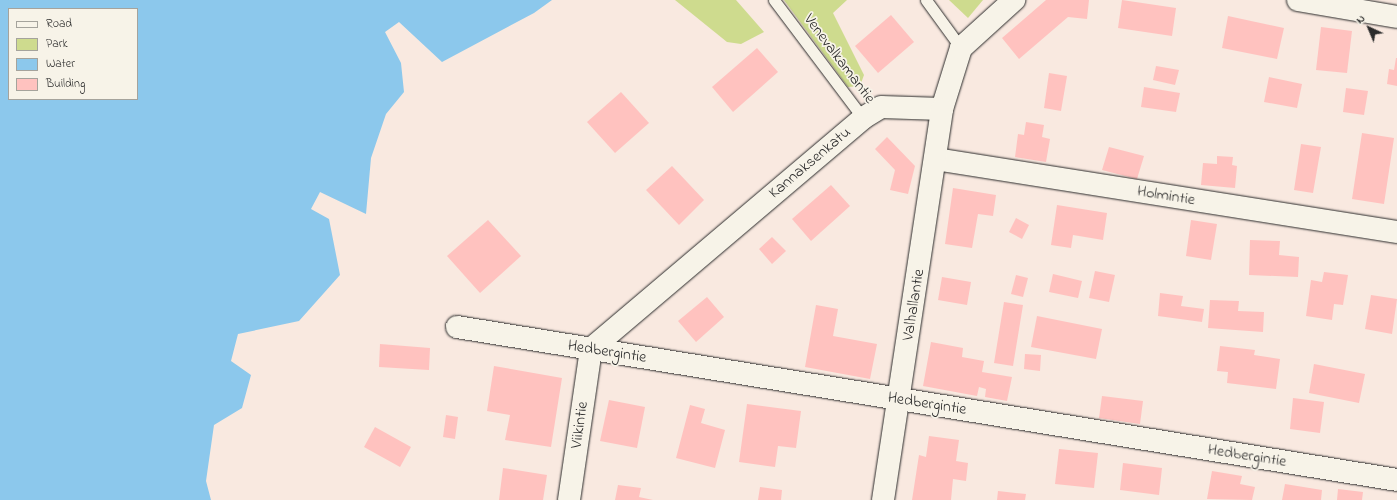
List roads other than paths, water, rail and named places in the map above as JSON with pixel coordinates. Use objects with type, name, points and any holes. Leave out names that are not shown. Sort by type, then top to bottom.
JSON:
[{"type":"street","points":[[942,109],[961,48],[1014,0]]},
{"type":"street","points":[[1298,0],[1397,17]]},
{"type":"street","name":"Kannaksenkatu","points":[[591,349],[864,118],[881,107],[942,109]]},
{"type":"street","name":"Valhallantie","points":[[883,500],[900,400],[936,159],[942,109]]},
{"type":"street","name":"Holmintie","points":[[936,159],[1397,232]]},
{"type":"street","name":"Hedbergintie","points":[[457,327],[1397,480]]},
{"type":"street","name":"Viikintie","points":[[569,500],[591,349]]},
{"type":"lane","name":"Venevalkamantie","points":[[774,0],[864,118]]},
{"type":"lane","points":[[926,0],[961,48]]},
{"type":"water","points":[[0,0],[552,0],[534,13],[442,62],[399,22],[385,32],[401,63],[404,92],[386,114],[371,158],[366,214],[320,192],[311,209],[329,219],[340,275],[299,321],[238,334],[231,361],[251,375],[242,408],[214,425],[206,481],[211,500],[0,500]]}]
